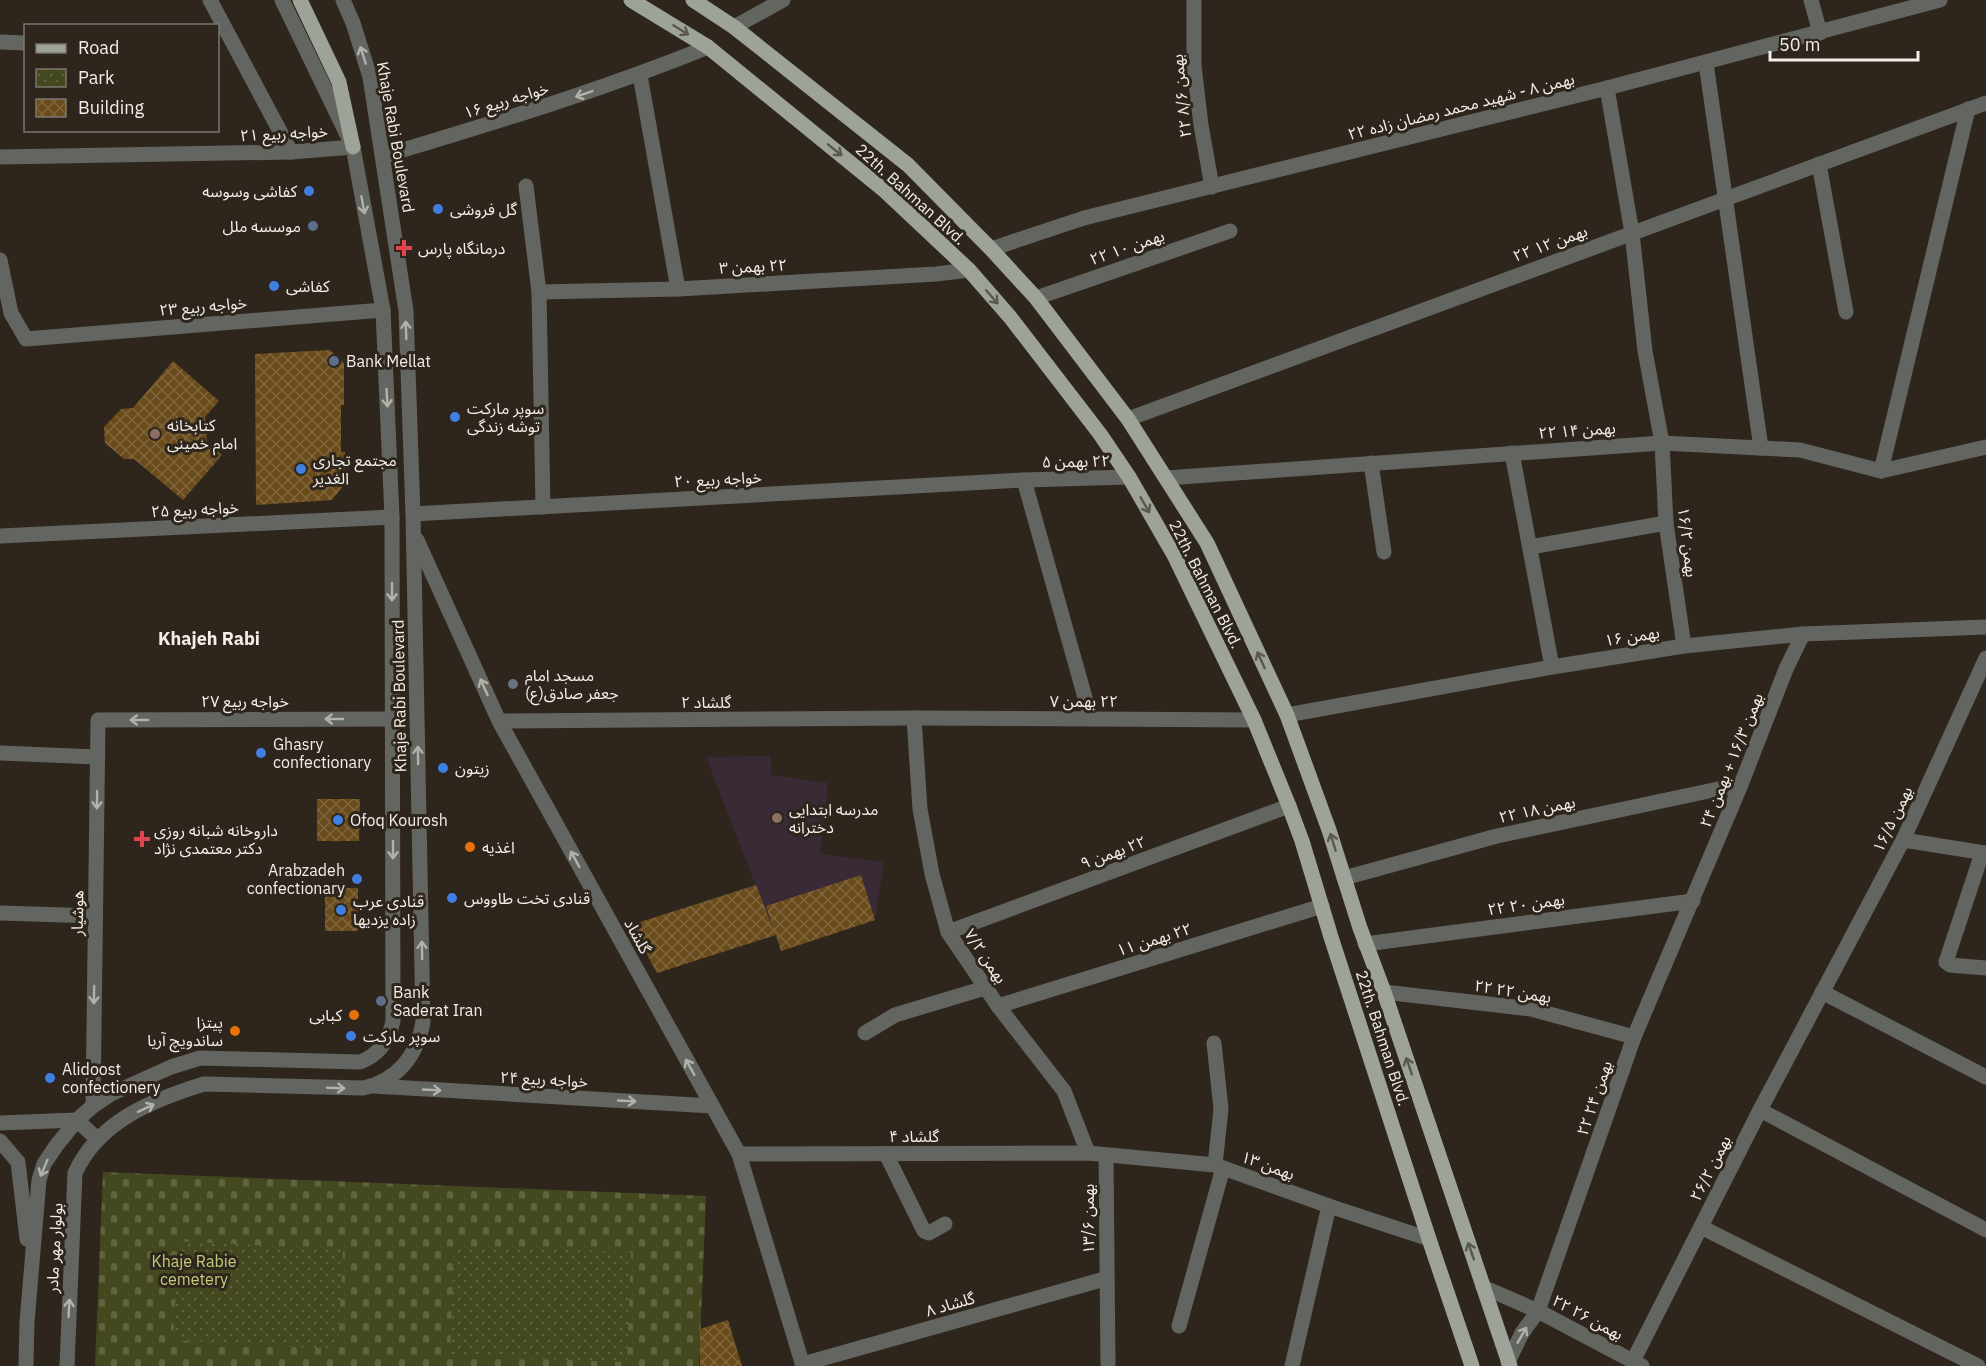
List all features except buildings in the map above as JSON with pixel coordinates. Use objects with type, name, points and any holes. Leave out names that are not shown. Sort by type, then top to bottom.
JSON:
[{"type":"main road","points":[[300,0],[339,82],[353,147]]},
{"type":"main road","name":"22th. Bahman Blvd.","points":[[631,0],[708,47],[885,191],[969,270],[1010,317],[1086,416],[1129,477],[1174,555],[1254,720],[1289,806],[1472,1366]]},
{"type":"main road","name":"22th. Bahman Blvd.","points":[[693,0],[734,27],[908,165],[991,249],[1036,298],[1128,419],[1207,543],[1287,715],[1329,830],[1365,944],[1384,992],[1509,1364]]},
{"type":"street","points":[[210,0],[291,152]]},
{"type":"street","name":"Khaje Rabi Boulevard","points":[[77,1120],[111,1094],[171,1067],[201,1058],[360,1062],[374,1054],[384,1043],[389,1036],[393,1021],[392,517],[383,310],[353,147],[282,0]]},
{"type":"street","name":"Khaje Rabi Boulevard","points":[[343,0],[353,23],[370,77],[406,311],[414,534],[423,1022],[421,1035],[410,1058],[393,1075],[374,1086]]},
{"type":"street","points":[[734,27],[783,0]]},
{"type":"street","name":"۲۲ بهمن ۸/۶","points":[[1194,0],[1194,66],[1212,187]]},
{"type":"street","points":[[1811,0],[1820,33]]},
{"type":"street","name":"۲۲ بهمن ۸ - شهید محمد رمضان زاده","points":[[991,249],[1084,218],[1706,63],[1940,0]]},
{"type":"street","points":[[0,42],[24,43]]},
{"type":"street","points":[[219,45],[234,46]]},
{"type":"street","name":"خواجه ربیع ۱۶","points":[[383,156],[542,108],[640,75],[708,47]]},
{"type":"street","points":[[1706,63],[1761,448]]},
{"type":"street","points":[[640,75],[678,289]]},
{"type":"street","name":"بهمن ۱۶/۲","points":[[1607,88],[1632,232],[1645,351],[1662,443],[1666,523],[1684,646]]},
{"type":"street","name":"۲۲ بهمن ۱۲","points":[[1128,419],[1632,232],[1986,104]]},
{"type":"street","points":[[1881,471],[1968,109]]},
{"type":"street","name":"خواجه ربیع ۲۱","points":[[0,157],[291,152],[353,147]]},
{"type":"street","points":[[1819,164],[1846,312]]},
{"type":"street","points":[[526,186],[539,292],[543,507]]},
{"type":"street","name":"۲۲ بهمن ۱۰","points":[[1036,298],[1230,231]]},
{"type":"street","points":[[0,260],[6,316]]},
{"type":"street","name":"٢٢ بهمن ۳","points":[[539,292],[678,289],[936,274],[969,270]]},
{"type":"street","name":"خواجه ربیع ۲۳","points":[[6,316],[26,339],[383,310]]},
{"type":"street","name":"۲۲ بهمن ۱۴","points":[[1166,478],[1662,443],[1800,450],[1881,471],[1986,447]]},
{"type":"street","points":[[1512,453],[1552,667]]},
{"type":"street","points":[[1371,463],[1384,552]]},
{"type":"street","name":"٢٢ بهمن ۵","points":[[1024,480],[1129,477]]},
{"type":"street","points":[[1024,480],[1091,719]]},
{"type":"street","name":"خواجه ربیع ۲۰","points":[[413,514],[1024,480]]},
{"type":"street","name":"خواجه ربیع ۲۵","points":[[0,536],[392,517]]},
{"type":"street","points":[[1530,547],[1666,523]]},
{"type":"street","name":"گلشاد","points":[[414,534],[499,721],[739,1154],[803,1365]]},
{"type":"street","name":"بهمن ۱۶","points":[[1287,715],[1552,667],[1684,646],[1803,634],[1986,627]]},
{"type":"street","name":"بهمن ۱۶/۳ + بهمن ۲۴","points":[[1693,901],[1786,669],[1803,634]]},
{"type":"street","name":"بهمن ۱۶/۵","points":[[1822,992],[1903,840],[1986,658]]},
{"type":"street","name":"خواجه ربیع ۲۷","points":[[98,720],[393,718]]},
{"type":"street","name":"٢٢ بهمن ٧","points":[[914,718],[1254,720]]},
{"type":"street","name":"گلشاد ۲","points":[[499,721],[914,718]]},
{"type":"street","name":"بهمن ۷/۲","points":[[914,718],[920,809],[932,874],[948,932],[998,1006],[1064,1090],[1088,1153]]},
{"type":"street","name":"هوشیار","points":[[93,1106],[98,720]]},
{"type":"street","points":[[0,753],[98,756]]},
{"type":"street","name":"۲۲ بهمن ۱۸","points":[[1344,878],[1497,836],[1723,788],[1740,787]]},
{"type":"street","name":"٢٢ بهمن ۹","points":[[948,932],[1289,806]]},
{"type":"street","points":[[1903,840],[1984,853],[1946,962],[1986,969]]},
{"type":"street","name":"۲۲ بهمن ۲۰","points":[[1365,944],[1693,901]]},
{"type":"street","name":"۲۲ بهمن ۲۴","points":[[1538,1311],[1634,1037],[1693,901]]},
{"type":"street","name":"٢٢ بهمن ١١","points":[[998,1006],[1322,906]]},
{"type":"street","points":[[0,913],[95,916]]},
{"type":"street","points":[[865,1033],[895,1016],[985,988]]},
{"type":"street","name":"۲۲ بهمن ۲۲","points":[[1384,992],[1532,1009],[1634,1037]]},
{"type":"street","points":[[1822,992],[1986,1077]]},
{"type":"street","name":"بهمن ۲۶/۲","points":[[1638,1364],[1701,1227],[1822,992]]},
{"type":"street","points":[[1179,1326],[1219,1167],[1221,1109],[1214,1043]]},
{"type":"street","points":[[0,1123],[77,1120],[97,1139],[124,1118],[180,1092],[204,1084],[363,1088],[374,1086]]},
{"type":"street","name":"خواجه ربیع ۲۴","points":[[374,1086],[712,1106]]},
{"type":"street","points":[[1760,1110],[1986,1230]]},
{"type":"street","name":"بولوار مهر مادر","points":[[26,1366],[39,1180],[44,1164],[77,1120]]},
{"type":"street","name":"بولوار مهر مادر","points":[[67,1366],[75,1173],[97,1139]]},
{"type":"street","points":[[0,1141],[18,1162],[31,1277]]},
{"type":"street","name":"بهمن ۱۳","points":[[1088,1153],[1219,1167],[1429,1239]]},
{"type":"street","name":"گلشاد ۴","points":[[739,1154],[1088,1153]]},
{"type":"street","points":[[886,1154],[924,1231],[929,1233],[945,1224]]},
{"type":"street","name":"بهمن ۱۳/۶","points":[[1106,1155],[1108,1366]]},
{"type":"street","points":[[1292,1366],[1329,1206]]},
{"type":"street","points":[[1701,1227],[1977,1366]]},
{"type":"street","name":"گلشاد ۸","points":[[803,1365],[1101,1280],[1107,1282]]},
{"type":"street","points":[[1483,1287],[1538,1311]]},
{"type":"street","name":"۲۲ بهمن ۲۶","points":[[1509,1364],[1522,1333],[1538,1311],[1638,1364]]},
{"type":"shaded area","name":"مدرسه ابتدایی دخترانه","points":[[771,756],[771,775],[828,783],[820,854],[884,862],[875,920],[781,951],[706,757]]},
{"type":"green space","name":"Khaje Rabie cemetery","points":[[103,1172],[706,1196],[699,1366],[95,1366]]},
{"type":"green space","points":[[179,1241],[343,1250],[338,1349],[173,1340]]},
{"type":"green space","points":[[454,1246],[631,1252],[627,1362],[450,1356]]},
{"type":"place","name":"کفاشی وسوسه","points":[[309,191]]},
{"type":"place","name":"گل فروشی","points":[[438,209]]},
{"type":"place","name":"موسسه ملل","points":[[313,226]]},
{"type":"place","name":"درمانگاه پارس","points":[[404,248]]},
{"type":"place","name":"کفاشی","points":[[274,286]]},
{"type":"place","name":"Bank Mellat","points":[[334,361]]},
{"type":"place","name":"سوپر مارکت توشه زندگی","points":[[455,417]]},
{"type":"place","name":"کتابخانه امام خمینی","points":[[155,434]]},
{"type":"place","name":"مجتمع تجاری الغدیر","points":[[301,469]]},
{"type":"place","name":"مسجد امام جعفر صادق(ع)","points":[[513,684]]},
{"type":"place","name":"Ghasry confectionary","points":[[261,753]]},
{"type":"place","name":"زیتون","points":[[443,768]]},
{"type":"place","name":"مدرسه ابتدایی دخترانه","points":[[777,818]]},
{"type":"place","name":"Ofoq Kourosh","points":[[338,820]]},
{"type":"place","name":"داروخانه شبانه روزی دکتر معتمدی نژاد","points":[[142,839]]},
{"type":"place","name":"اغذیه","points":[[470,847]]},
{"type":"place","name":"Arabzadeh confectionary","points":[[357,879]]},
{"type":"place","name":"قنادی تخت طاووس","points":[[452,898]]},
{"type":"place","name":"قنادی عرب زاده یزدیها","points":[[341,910]]},
{"type":"place","name":"Bank Saderat Iran","points":[[381,1001]]},
{"type":"place","name":"کبابی","points":[[354,1015]]},
{"type":"place","name":"پیتزا ساندویچ آریا","points":[[235,1031]]},
{"type":"place","name":"سوپر مارکت","points":[[351,1036]]},
{"type":"place","name":"Alidoost confectionery","points":[[50,1078]]},
{"type":"district","name":"Khajeh Rabi","points":[[209,638]]}]
